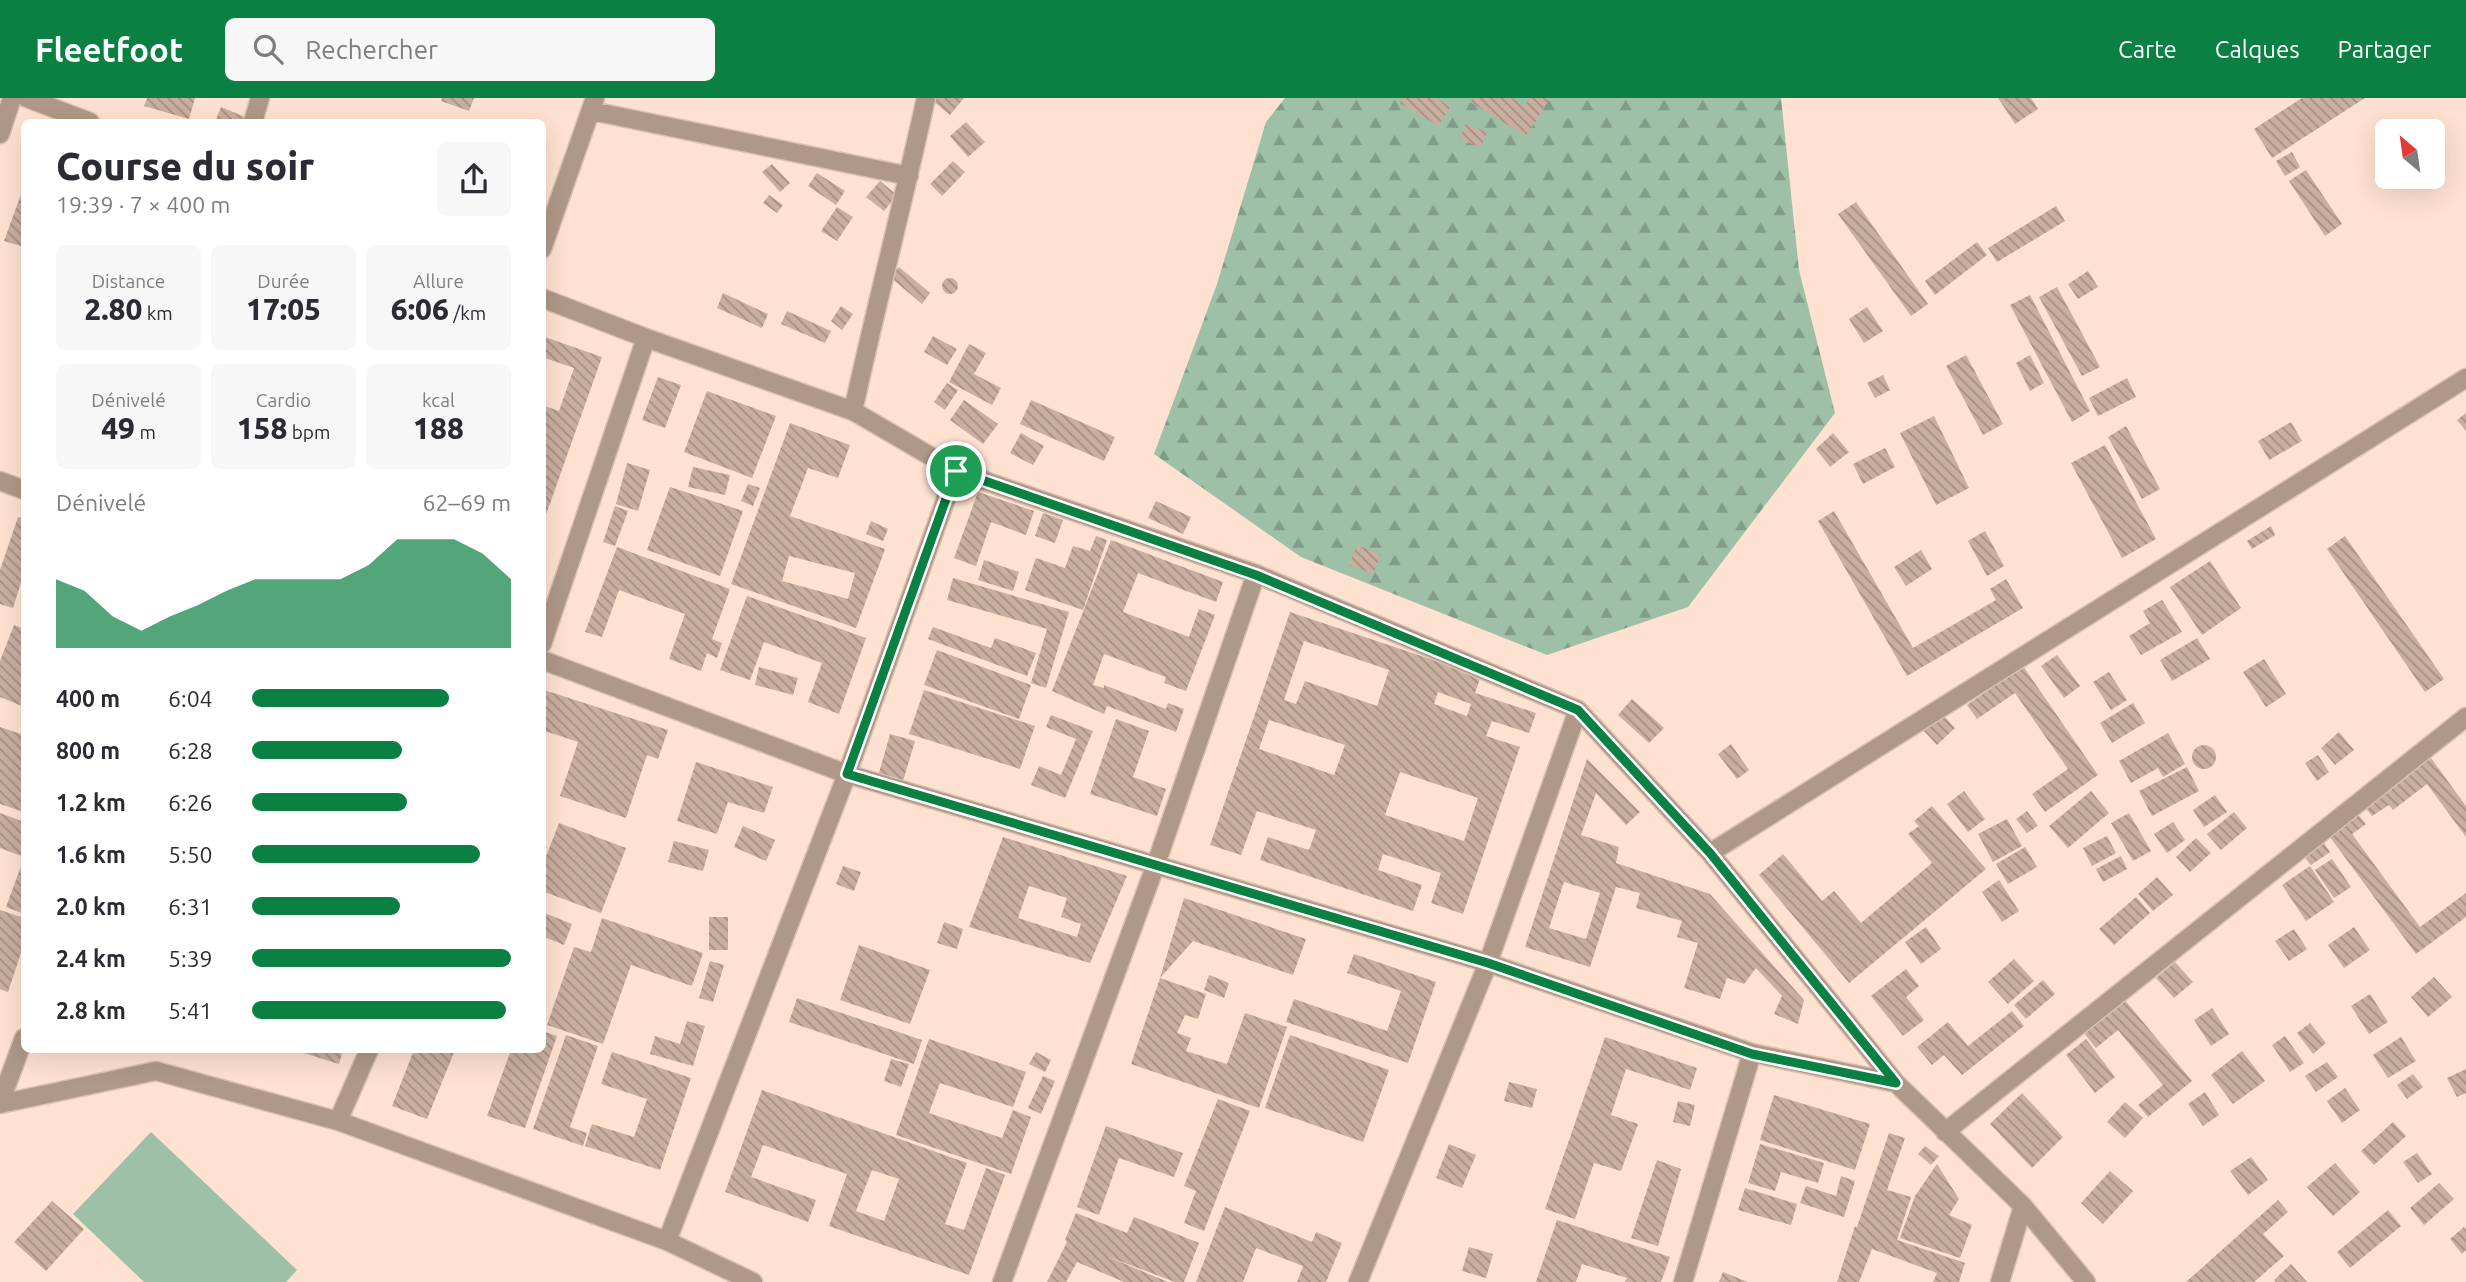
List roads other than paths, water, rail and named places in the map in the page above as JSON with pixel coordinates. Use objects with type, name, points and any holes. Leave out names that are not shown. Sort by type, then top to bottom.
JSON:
[{"type":"street","points":[[0,134],[12,98]]},
{"type":"street","points":[[27,98],[82,119]]},
{"type":"street","points":[[254,119],[260,98]]},
{"type":"street","points":[[853,411],[878,292],[909,176],[926,98]]},
{"type":"street","points":[[546,238],[593,104],[909,176]]},
{"type":"street","points":[[546,300],[853,411],[956,471],[1256,575],[1578,710],[1710,853],[1896,1083],[2023,1206],[2086,1282]]},
{"type":"street","points":[[546,632],[646,338]]},
{"type":"street","points":[[1710,853],[2466,378]]},
{"type":"street","points":[[667,1241],[847,774],[956,471]]},
{"type":"street","points":[[0,481],[21,489]]},
{"type":"street","points":[[1002,1282],[1156,864],[1256,575]]},
{"type":"street","points":[[546,661],[847,774],[1488,963],[1752,1054],[1896,1083]]},
{"type":"street","points":[[1358,1282],[1488,963],[1578,710]]},
{"type":"street","points":[[1945,1132],[2466,717]]},
{"type":"street","points":[[0,1103],[21,1046]]},
{"type":"street","points":[[338,1121],[368,1053]]},
{"type":"street","points":[[1683,1282],[1752,1054]]},
{"type":"street","points":[[0,1103],[156,1071],[338,1121],[667,1241],[753,1282]]},
{"type":"street","points":[[2000,1282],[2023,1206]]}]
